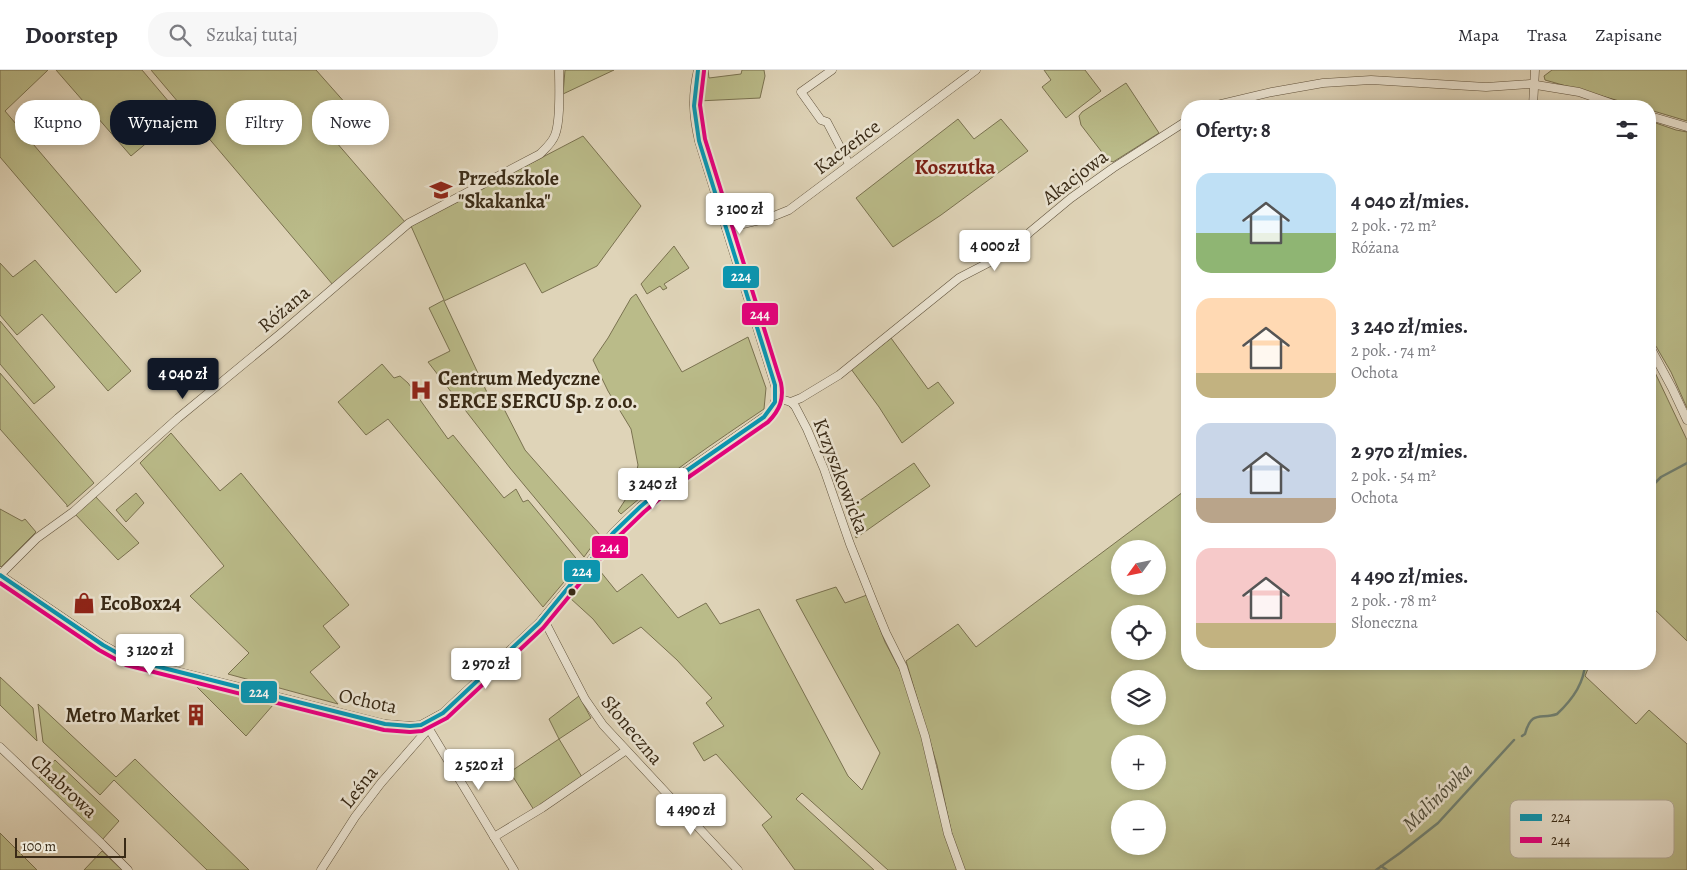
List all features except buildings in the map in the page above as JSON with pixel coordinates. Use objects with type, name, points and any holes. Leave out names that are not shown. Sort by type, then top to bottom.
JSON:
[{"type":"street","name":"Różana","points":[[0,575],[37,538],[73,512],[178,418],[280,334],[409,223],[540,154],[555,135],[559,70]]},
{"type":"street","points":[[514,870],[427,726],[450,707],[543,618],[622,524],[666,486],[764,417],[774,406],[778,398],[694,121],[693,96],[698,70]]},
{"type":"street","points":[[832,70],[802,92],[821,120],[827,122],[848,164]]},
{"type":"street","name":"Kaczeńce","points":[[726,228],[769,218],[789,210],[976,70]]},
{"type":"street","points":[[1533,100],[1535,70]]},
{"type":"street","points":[[1238,100],[1323,83],[1371,80],[1486,87],[1535,85],[1579,92],[1602,100]]},
{"type":"street","points":[[1656,118],[1687,126]]},
{"type":"street","name":"Akacjowa","points":[[791,402],[839,375],[959,278],[1013,250],[1030,232],[1071,198],[1113,168],[1181,124]]},
{"type":"street","points":[[1656,358],[1687,420]]},
{"type":"street","name":"Krzyszkowicka","points":[[778,398],[791,402],[799,412],[818,452],[850,544],[886,633],[906,675],[925,736],[948,834],[961,870]]},
{"type":"street","name":"Ochota","points":[[0,575],[103,645],[128,659],[385,724],[427,726]]},
{"type":"street","name":"Słoneczna","points":[[543,618],[594,713],[625,751],[738,870]]},
{"type":"street","name":"Leśna","points":[[321,870],[355,817],[427,726]]},
{"type":"street","name":"Chabrowa","points":[[0,747],[128,870]]},
{"type":"street","points":[[494,837],[542,808],[625,751]]},
{"type":"green space","points":[[0,70],[48,70],[5,111],[15,123],[15,145],[34,145],[141,271],[116,293],[0,157]]},
{"type":"green space","points":[[56,70],[142,70],[167,100],[110,100],[110,132],[100,120],[100,100],[82,100]]},
{"type":"green space","points":[[151,70],[316,70],[343,100],[312,100],[312,145],[339,145],[405,222],[333,285],[214,145],[216,145],[216,100],[176,100]]},
{"type":"green space","points":[[565,70],[614,70],[563,94]]},
{"type":"green space","points":[[703,70],[708,70],[709,78],[741,74],[742,70],[764,70],[765,76],[760,98],[698,101]]},
{"type":"green space","points":[[1044,70],[1085,70],[1101,91],[1066,118],[1042,87],[1051,80]]},
{"type":"green space","points":[[1552,70],[1687,70],[1687,121],[1656,112],[1656,100],[1616,100],[1545,80],[1544,76]]},
{"type":"green space","points":[[1126,83],[1159,133],[1113,162],[1108,160],[1081,125],[1079,116],[1082,112]]},
{"type":"green space","points":[[958,119],[974,139],[1001,119],[1028,151],[941,215],[893,247],[856,198]]},
{"type":"green space","points":[[1656,123],[1687,132],[1687,408],[1671,372],[1656,346]]},
{"type":"green space","points":[[583,136],[641,206],[597,266],[542,293],[525,263],[444,301],[492,403],[503,407],[525,450],[600,535],[584,557],[510,468],[428,362],[450,351],[429,308],[444,300],[411,226]]},
{"type":"green space","points":[[121,145],[144,145],[131,156]]},
{"type":"green space","points":[[674,246],[689,268],[664,284],[667,288],[663,290],[660,286],[647,294],[641,284]]},
{"type":"green space","points":[[35,260],[131,371],[108,391],[42,314],[17,335],[0,315],[0,263],[13,277]]},
{"type":"green space","points":[[636,294],[682,372],[748,337],[766,388],[764,409],[673,472],[621,514],[618,511],[633,488],[638,465],[631,429],[608,391],[593,360],[631,298]]},
{"type":"green space","points":[[0,321],[55,387],[34,404],[0,364]]},
{"type":"green space","points":[[891,338],[928,389],[938,382],[954,403],[902,443],[851,369]]},
{"type":"green space","points":[[382,364],[394,378],[400,376],[408,383],[448,439],[453,435],[504,498],[516,489],[523,502],[528,500],[580,563],[543,607],[388,419],[366,435],[338,402]]},
{"type":"green space","points":[[0,373],[94,483],[67,507],[0,429]]},
{"type":"green space","points":[[1656,375],[1687,440],[1687,641],[1656,611]]},
{"type":"green space","points":[[171,433],[220,491],[241,473],[349,605],[323,626],[340,647],[310,672],[338,704],[228,674],[249,653],[190,596],[224,566],[140,463]]},
{"type":"green space","points":[[914,463],[930,486],[856,538],[846,510]]},
{"type":"green space","points":[[136,493],[144,503],[126,522],[116,510]]},
{"type":"green space","points":[[1181,493],[1181,670],[1588,670],[1585,676],[1636,724],[1649,710],[1687,744],[1687,870],[963,870],[953,840],[937,765],[906,661],[958,624],[976,647],[1111,546],[1111,595],[1166,595],[1166,540],[1119,540]]},
{"type":"green space","points":[[95,496],[139,543],[118,560],[75,514]]},
{"type":"green space","points":[[0,509],[22,521],[25,519],[36,532],[1,567],[0,566]]},
{"type":"green space","points":[[596,566],[617,592],[642,574],[678,618],[706,603],[720,624],[759,609],[848,776],[862,790],[880,753],[796,600],[836,587],[845,603],[867,595],[885,642],[903,676],[923,737],[959,870],[888,870],[802,793],[796,799],[874,870],[795,870],[762,825],[772,817],[716,754],[704,761],[693,743],[724,726],[706,703],[712,698],[677,660],[641,627],[613,644],[593,619],[570,598]]},
{"type":"green space","points":[[0,677],[33,708],[37,741],[0,705]]},
{"type":"green space","points":[[194,684],[273,705],[246,736]]},
{"type":"green space","points":[[579,696],[591,718],[559,739],[549,719]]},
{"type":"green space","points":[[38,704],[116,777],[135,759],[249,870],[207,870],[114,780],[100,795],[43,742]]},
{"type":"green space","points":[[559,739],[585,782],[534,810],[510,772]]},
{"type":"green space","points":[[55,760],[119,821],[102,840],[38,779]]},
{"type":"green space","points":[[0,833],[37,870],[0,870]]},
{"type":"green space","points":[[102,851],[122,870],[84,870]]},
{"type":"waterway","name":"Malinówka","points":[[1656,482],[1661,477],[1687,463]]},
{"type":"waterway","name":"Malinówka","points":[[1522,736],[1534,718],[1557,714],[1567,704],[1576,692],[1584,670]]},
{"type":"waterway","name":"Malinówka","points":[[1376,870],[1438,823],[1514,740]]},
{"type":"waterway","name":"Malinówka","points":[[1381,866],[1387,870]]},
{"type":"transit line","name":"224","points":[[0,575],[103,645],[128,659],[385,724],[421,725],[443,713],[539,623],[613,533],[640,507],[666,485],[764,417],[775,402],[775,385],[699,141],[694,106],[698,70]]},
{"type":"transit line","name":"244","points":[[0,583],[99,650],[126,665],[384,730],[422,731],[447,718],[543,628],[618,537],[644,512],[670,490],[768,422],[776,413],[780,404],[782,394],[781,383],[705,139],[700,105],[704,71]]},
{"type":"place","name":"Przedszkole \"Skakanka\"","points":[[441,190]]},
{"type":"place","name":"Centrum Medyczne SERCE SERCU Sp. z o.o.","points":[[421,390]]},
{"type":"place","name":"EcoBox24","points":[[84,603]]},
{"type":"place","name":"Metro Market","points":[[196,715]]},
{"type":"district","name":"Koszutka","points":[[955,167]]}]
